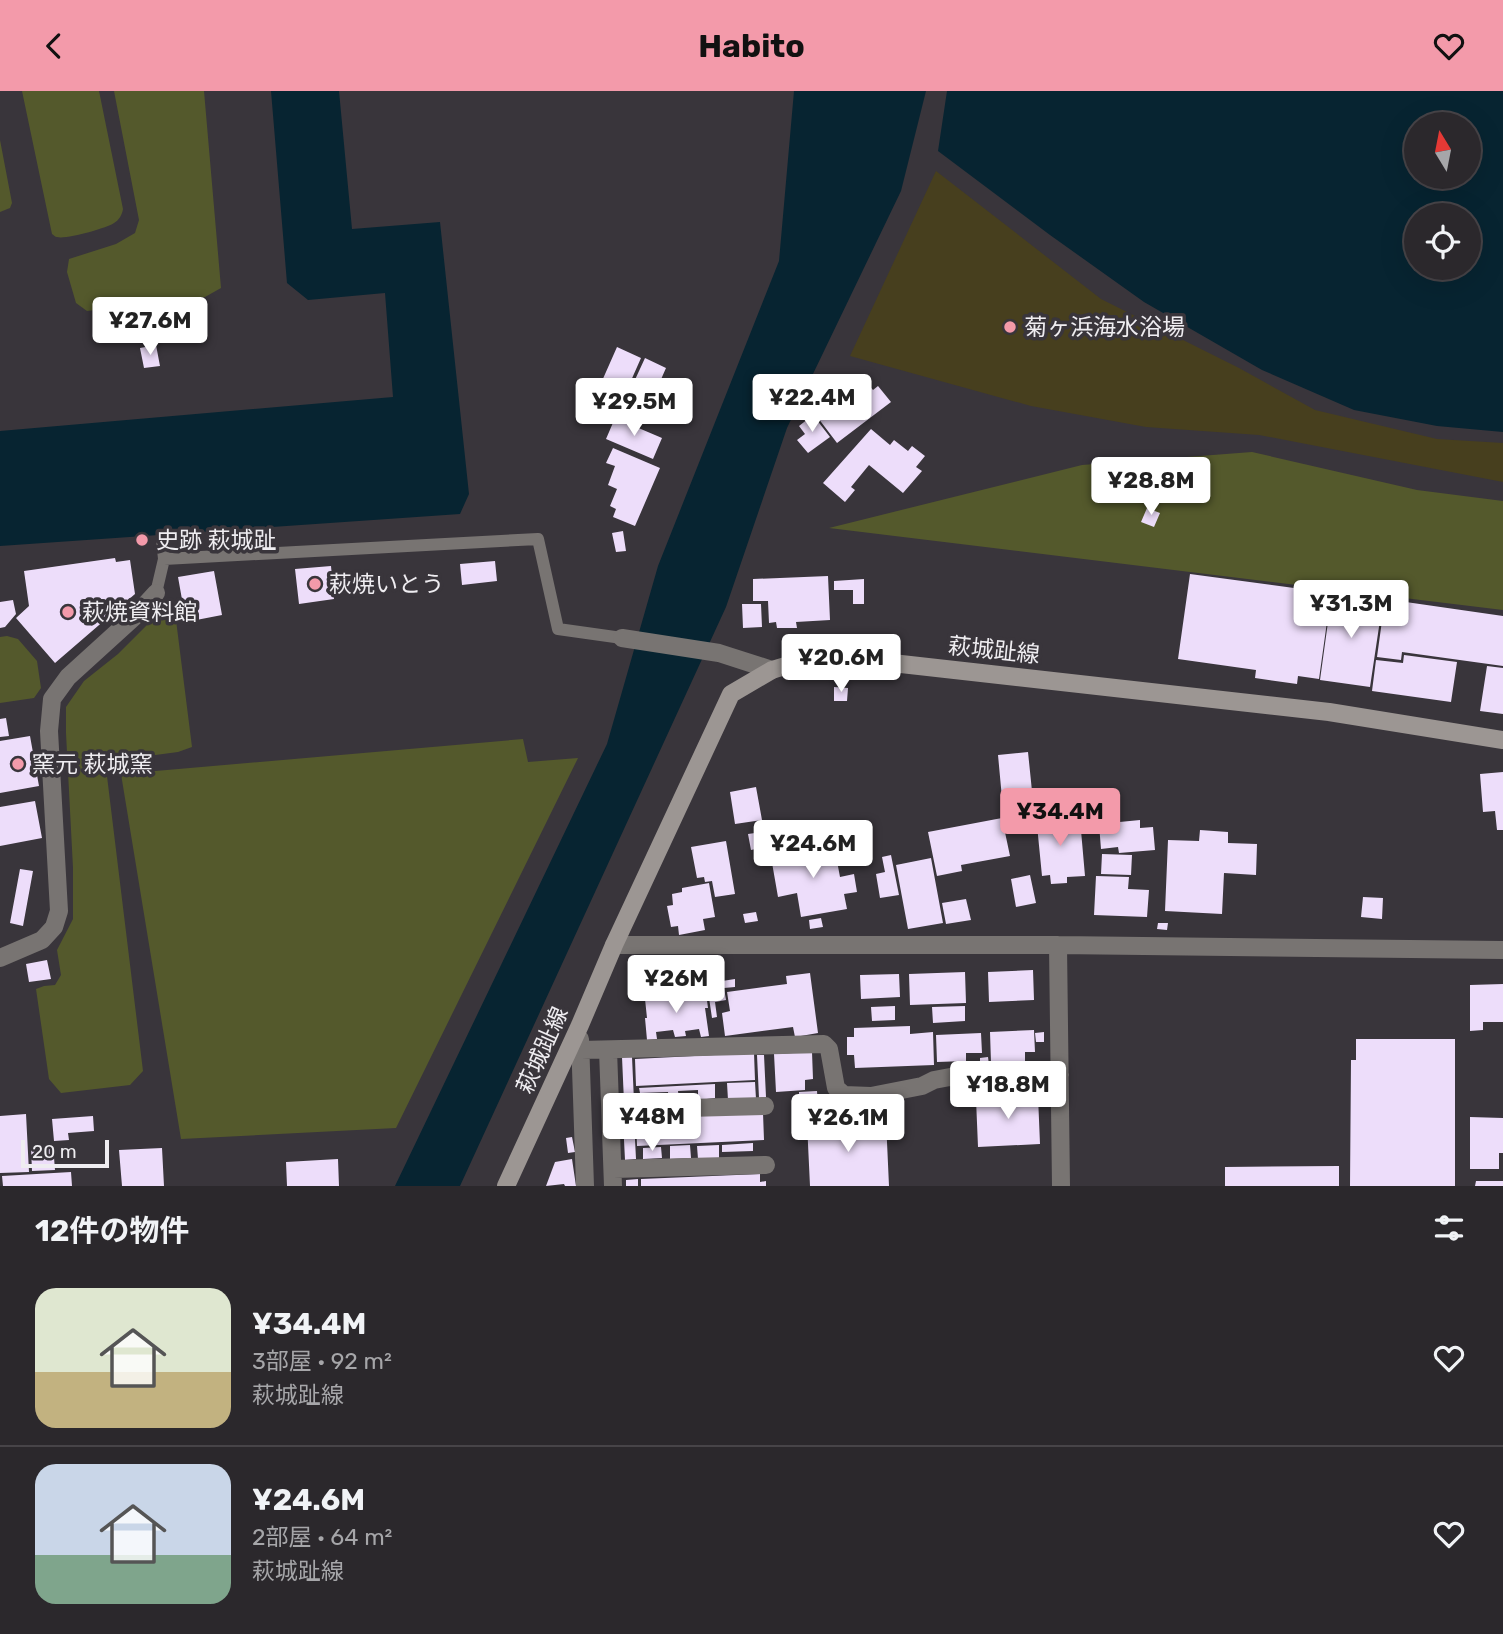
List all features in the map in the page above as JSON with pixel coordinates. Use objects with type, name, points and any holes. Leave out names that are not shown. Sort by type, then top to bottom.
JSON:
[{"type":"main road","name":"萩城趾線","points":[[506,1186],[731,694],[772,670],[821,655],[1329,712],[1503,740]]},
{"type":"street","points":[[0,958],[42,940],[54,926],[59,911],[49,731],[52,699],[68,677],[134,617],[156,593]]},
{"type":"street","points":[[622,638],[719,653],[772,670]]},
{"type":"street","points":[[614,945],[1058,945],[1503,950]]},
{"type":"street","points":[[1058,945],[1061,1186]]},
{"type":"street","points":[[580,1025],[585,1186]]},
{"type":"street","points":[[581,1050],[824,1044],[829,1049],[836,1088],[844,1095],[871,1096],[922,1086],[950,1077],[1016,1079],[1060,1075]]},
{"type":"street","points":[[608,1050],[613,1177],[766,1165]]},
{"type":"street","points":[[611,1110],[765,1106]]},
{"type":"lane","points":[[164,559],[538,539],[558,629],[622,638]]},
{"type":"lane","points":[[156,593],[164,559],[162,540]]},
{"type":"green space","points":[[22,91],[99,91],[123,209],[116,222],[77,235],[56,237],[52,234]]},
{"type":"green space","points":[[114,91],[204,91],[221,288],[205,297],[87,311],[76,303],[67,272],[69,259],[116,244],[135,233],[139,220]]},
{"type":"green space","points":[[0,140],[12,203],[10,208],[0,212]]},
{"type":"green space","points":[[1252,452],[1417,490],[1503,501],[1503,610],[829,528],[1082,465]]},
{"type":"green space","points":[[170,610],[176,620],[192,747],[178,752],[110,761],[106,768],[143,1071],[130,1085],[61,1093],[49,1079],[36,989],[55,985],[61,975],[57,950],[73,919],[66,707],[84,681],[118,654],[158,614]]},
{"type":"green space","points":[[0,637],[18,639],[37,661],[41,688],[34,698],[0,703]]},
{"type":"green space","points":[[523,739],[528,762],[578,758],[396,1128],[181,1139],[121,774]]},
{"type":"sand","name":"菊ヶ浜海水浴場","points":[[936,171],[1101,299],[1239,368],[1315,410],[1437,439],[1503,443],[1503,482],[1259,435],[1146,427],[1031,406],[850,356]]},
{"type":"water","points":[[271,91],[339,91],[352,229],[440,222],[469,494],[460,514],[0,546],[0,431],[393,397],[385,293],[308,300],[287,283]]},
{"type":"water","points":[[794,91],[926,91],[901,191],[787,428],[726,607],[460,1186],[395,1186],[607,744],[658,566],[779,261]]},
{"type":"water","points":[[947,91],[1503,91],[1503,432],[1437,426],[1354,410],[1262,370],[1144,302],[938,151]]},
{"type":"building","points":[[156,345],[160,366],[144,368],[140,348]]},
{"type":"building","points":[[617,347],[641,358],[622,401],[598,390]]},
{"type":"building","points":[[645,358],[666,368],[644,418],[622,408]]},
{"type":"building","points":[[867,383],[873,390],[878,386],[891,402],[837,443],[812,410],[821,404],[817,399],[829,389],[840,403]]},
{"type":"building","points":[[813,415],[830,437],[808,453],[797,440],[805,434],[799,426]]},
{"type":"building","points":[[615,418],[662,438],[653,459],[606,439]]},
{"type":"building","points":[[871,429],[890,445],[894,440],[908,451],[912,446],[925,456],[916,467],[922,471],[903,493],[869,465],[851,487],[855,490],[845,502],[823,483]]},
{"type":"building","points":[[613,448],[660,468],[635,526],[613,517],[616,509],[610,506],[617,489],[608,485],[615,466],[606,463]]},
{"type":"building","points":[[1147,508],[1160,513],[1154,527],[1141,522]]},
{"type":"building","points":[[623,531],[626,551],[616,552],[612,533]]},
{"type":"building","name":"萩焼資料館","points":[[115,558],[116,562],[130,560],[135,594],[55,663],[16,618],[29,606],[24,571]]},
{"type":"building","points":[[495,561],[497,581],[462,585],[460,564]]},
{"type":"building","name":"萩焼いとう","points":[[331,566],[334,599],[299,604],[295,569]]},
{"type":"building","points":[[214,571],[222,615],[186,622],[178,577]]},
{"type":"building","points":[[1190,574],[1331,593],[1319,679],[1298,676],[1297,684],[1255,678],[1256,670],[1178,659]]},
{"type":"building","points":[[828,576],[830,620],[796,622],[797,628],[777,628],[776,622],[769,623],[768,601],[753,601],[753,579]]},
{"type":"building","points":[[864,579],[864,604],[853,604],[853,590],[834,590],[834,581]]},
{"type":"building","points":[[1332,593],[1383,600],[1370,687],[1320,680]]},
{"type":"building","points":[[1385,599],[1503,616],[1503,666],[1402,652],[1401,660],[1377,657]]},
{"type":"building","points":[[13,600],[16,614],[5,627],[0,628],[0,602]]},
{"type":"building","points":[[742,604],[761,604],[762,627],[743,628]]},
{"type":"building","points":[[1404,655],[1457,662],[1451,702],[1372,691],[1376,660],[1403,663]]},
{"type":"building","points":[[1487,666],[1503,668],[1503,714],[1480,711]]},
{"type":"building","points":[[834,687],[848,688],[847,701],[834,701]]},
{"type":"building","points":[[6,718],[9,736],[0,737],[0,719]]},
{"type":"building","name":"窯元 萩城窯","points":[[30,736],[39,786],[0,793],[0,741]]},
{"type":"building","points":[[1028,752],[1032,791],[1019,792],[1020,808],[1003,809],[998,755]]},
{"type":"building","points":[[1503,772],[1503,830],[1497,830],[1495,811],[1483,812],[1480,774]]},
{"type":"building","points":[[756,787],[762,820],[735,824],[730,792]]},
{"type":"building","points":[[35,801],[42,838],[0,846],[0,807]]},
{"type":"building","points":[[1060,812],[1061,821],[1080,819],[1085,876],[1067,877],[1067,883],[1051,884],[1050,875],[1042,876],[1036,815]]},
{"type":"building","points":[[1002,818],[1010,856],[961,865],[962,871],[937,876],[928,832]]},
{"type":"building","points":[[1140,820],[1140,828],[1153,827],[1155,850],[1119,853],[1118,847],[1101,849],[1099,824]]},
{"type":"building","points":[[1200,830],[1228,832],[1228,843],[1257,844],[1256,875],[1224,873],[1222,914],[1165,911],[1168,840],[1199,841]]},
{"type":"building","points":[[762,832],[765,847],[751,850],[748,834]]},
{"type":"building","points":[[726,841],[735,894],[715,897],[712,881],[705,882],[704,877],[697,878],[691,847]]},
{"type":"building","points":[[834,845],[840,877],[854,874],[857,892],[844,894],[847,909],[801,917],[797,893],[778,897],[771,857]]},
{"type":"building","points":[[1102,854],[1132,855],[1131,875],[1101,874]]},
{"type":"building","points":[[891,855],[899,895],[880,898],[876,874],[885,872],[882,857]]},
{"type":"building","points":[[931,858],[943,923],[908,929],[896,865]]},
{"type":"building","points":[[20,869],[33,871],[23,926],[10,923]]},
{"type":"building","points":[[1030,875],[1036,903],[1016,907],[1011,879]]},
{"type":"building","points":[[1096,876],[1129,877],[1128,889],[1149,890],[1147,917],[1094,915]]},
{"type":"building","points":[[709,883],[715,917],[703,919],[705,930],[679,935],[678,926],[671,927],[667,906],[673,905],[672,894],[682,892],[682,888]]},
{"type":"building","points":[[1363,897],[1383,898],[1382,919],[1361,917]]},
{"type":"building","points":[[966,899],[971,920],[946,924],[942,903]]},
{"type":"building","points":[[756,912],[758,921],[745,923],[743,914]]},
{"type":"building","points":[[821,918],[823,927],[810,929],[809,920]]},
{"type":"building","points":[[1158,923],[1168,923],[1167,930],[1157,929]]},
{"type":"building","points":[[47,960],[51,979],[29,982],[26,964]]},
{"type":"building","points":[[662,962],[663,970],[655,972],[654,963]]},
{"type":"building","points":[[1033,970],[1034,1000],[989,1002],[988,972]]},
{"type":"building","points":[[965,972],[966,1003],[910,1005],[909,974]]},
{"type":"building","points":[[810,973],[818,1033],[795,1037],[793,1027],[725,1036],[722,1013],[730,1011],[727,992],[787,984],[786,976]]},
{"type":"building","points":[[899,974],[900,997],[861,999],[860,975]]},
{"type":"building","points":[[735,979],[735,987],[724,988],[726,1000],[715,1002],[717,1017],[712,1018],[708,991],[704,991],[703,984]]},
{"type":"building","points":[[1503,984],[1503,1022],[1483,1022],[1483,1030],[1470,1031],[1470,985]]},
{"type":"building","points":[[706,993],[709,1036],[701,1037],[699,1029],[685,1031],[686,1036],[675,1037],[673,1030],[656,1032],[657,1039],[647,1040],[645,999],[686,994],[686,999],[698,998],[698,995]]},
{"type":"building","points":[[895,1006],[895,1020],[872,1021],[871,1007]]},
{"type":"building","points":[[965,1006],[965,1021],[933,1023],[932,1007]]},
{"type":"building","points":[[910,1026],[910,1034],[933,1032],[934,1065],[855,1068],[854,1055],[847,1055],[847,1037],[854,1037],[854,1028]]},
{"type":"building","points":[[1034,1030],[1035,1052],[1025,1052],[1025,1062],[991,1063],[990,1032]]},
{"type":"building","points":[[1044,1032],[1044,1042],[1036,1042],[1035,1033]]},
{"type":"building","points":[[981,1033],[982,1053],[966,1053],[966,1061],[937,1062],[936,1035]]},
{"type":"building","points":[[1356,1039],[1455,1039],[1455,1186],[1350,1186],[1351,1060],[1356,1060]]},
{"type":"building","points":[[812,1052],[813,1079],[805,1080],[805,1090],[776,1092],[774,1054]]},
{"type":"building","points":[[754,1053],[755,1080],[636,1086],[635,1059]]},
{"type":"building","points":[[757,1055],[764,1055],[766,1097],[759,1098]]},
{"type":"building","points":[[622,1057],[632,1057],[634,1101],[624,1102]]},
{"type":"building","points":[[988,1057],[989,1065],[980,1065],[980,1058]]},
{"type":"building","points":[[755,1082],[756,1099],[728,1100],[727,1083]]},
{"type":"building","points":[[715,1084],[715,1098],[698,1100],[698,1090],[678,1091],[679,1099],[669,1100],[668,1092],[640,1093],[639,1088]]},
{"type":"building","points":[[817,1091],[818,1105],[799,1105],[799,1092]]},
{"type":"building","points":[[1038,1096],[1040,1144],[978,1147],[976,1099]]},
{"type":"building","points":[[763,1113],[764,1140],[637,1146],[636,1119]]},
{"type":"building","points":[[26,1114],[29,1172],[0,1173],[0,1116]]},
{"type":"building","points":[[93,1116],[94,1131],[68,1133],[69,1140],[54,1141],[52,1119]]},
{"type":"building","points":[[1470,1117],[1503,1118],[1503,1153],[1499,1153],[1499,1169],[1470,1169]]},
{"type":"building","points":[[623,1120],[634,1120],[636,1159],[625,1160]]},
{"type":"building","points":[[886,1120],[889,1186],[810,1186],[807,1123]]},
{"type":"building","points":[[572,1137],[575,1152],[568,1153],[566,1138]]},
{"type":"building","points":[[753,1143],[753,1151],[722,1152],[722,1145]]},
{"type":"building","points":[[53,1145],[55,1170],[32,1171],[31,1147]]},
{"type":"building","points":[[690,1145],[691,1158],[670,1159],[670,1146]]},
{"type":"building","points":[[719,1145],[719,1158],[698,1159],[697,1146]]},
{"type":"building","points":[[661,1147],[662,1158],[643,1159],[643,1148]]},
{"type":"building","points":[[162,1148],[164,1186],[122,1186],[119,1150]]},
{"type":"building","points":[[338,1159],[339,1186],[287,1186],[286,1162]]},
{"type":"building","points":[[572,1159],[576,1186],[546,1186],[555,1162]]},
{"type":"building","points":[[1339,1166],[1339,1186],[1225,1186],[1225,1167]]},
{"type":"building","points":[[71,1172],[72,1186],[3,1186],[2,1176]]},
{"type":"building","points":[[760,1174],[760,1182],[766,1181],[766,1186],[641,1186],[641,1179]]},
{"type":"building","points":[[638,1179],[638,1186],[626,1186],[626,1180]]},
{"type":"building","points":[[1476,1181],[1503,1181],[1503,1186],[1475,1186]]},
{"type":"place","name":"菊ヶ浜海水浴場","points":[[1010,327]]},
{"type":"place","name":"史跡 萩城趾","points":[[142,540]]},
{"type":"place","name":"萩焼いとう","points":[[315,584]]},
{"type":"place","name":"萩焼資料館","points":[[68,612]]},
{"type":"place","name":"窯元 萩城窯","points":[[18,764]]}]
